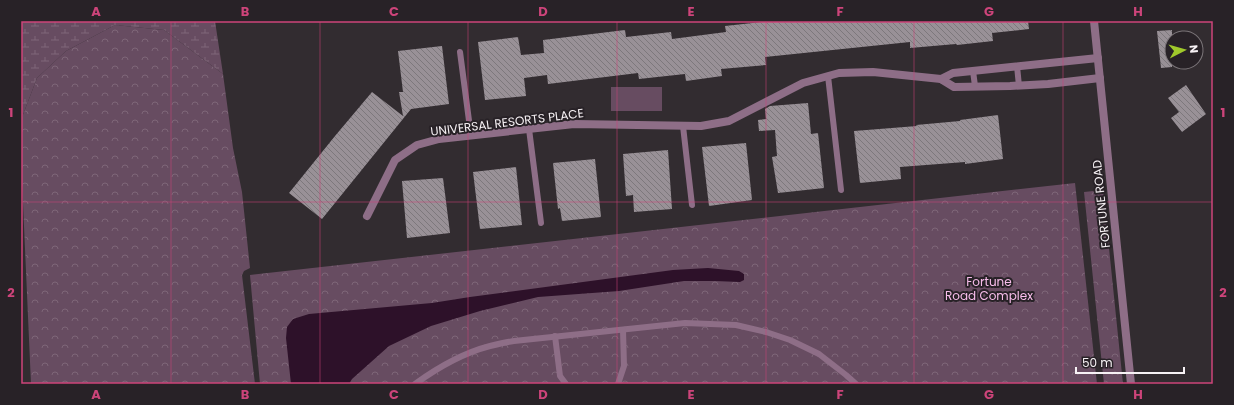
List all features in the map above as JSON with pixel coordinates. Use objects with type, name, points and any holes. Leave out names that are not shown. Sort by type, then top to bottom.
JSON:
[{"type":"street","name":"FORTUNE ROAD","points":[[1094,21],[1131,384]]},
{"type":"street","name":"UNIVERSAL RESORTS PLACE","points":[[941,79],[953,73],[1098,58]]},
{"type":"street","name":"UNIVERSAL RESORTS PLACE","points":[[367,216],[395,160],[417,146],[439,140],[574,124],[701,126],[730,120],[803,84],[840,73],[874,72],[941,79],[954,87],[1019,86],[1100,78]]},
{"type":"lane","points":[[460,52],[471,136]]},
{"type":"lane","points":[[1017,66],[1019,86]]},
{"type":"lane","points":[[973,71],[975,86]]},
{"type":"lane","points":[[828,76],[841,190]]},
{"type":"lane","points":[[683,126],[692,205]]},
{"type":"lane","points":[[529,129],[541,223]]},
{"type":"lane","points":[[414,384],[428,374],[458,358],[489,346],[514,340],[685,323],[736,325],[766,332],[790,340],[819,354],[846,374],[856,384]]},
{"type":"lane","points":[[618,384],[624,366],[623,330]]},
{"type":"lane","points":[[556,336],[560,376],[566,384]]},
{"type":"green space","points":[[21,21],[215,21],[223,74],[164,30],[115,25],[66,51],[37,78],[21,120]]},
{"type":"green space","points":[[115,25],[164,30],[223,74],[233,148],[242,192],[250,268],[244,271],[242,275],[255,384],[31,384],[21,158],[21,120],[37,78],[66,51]]},
{"type":"green space","points":[[611,87],[662,87],[662,111],[611,111]]},
{"type":"green space","name":"Fortune Road Complex","points":[[1075,183],[1097,384],[260,384],[250,275]]},
{"type":"green space","points":[[1103,190],[1123,384],[1104,384],[1084,192]]},
{"type":"shaded area","points":[[708,268],[739,271],[744,274],[744,280],[740,282],[684,281],[619,291],[538,297],[480,311],[431,326],[389,346],[352,379],[349,384],[291,384],[286,338],[287,327],[293,319],[309,314],[432,303],[673,270]]},
{"type":"building","points":[[772,21],[1028,21],[1029,29],[992,33],[993,41],[957,45],[910,48],[910,42],[765,57],[766,65],[721,69],[722,76],[686,81],[685,74],[639,79],[638,73],[548,84],[547,75],[524,78],[526,96],[485,100],[478,42],[518,37],[521,55],[544,53],[543,40],[625,30],[626,37],[671,32],[672,39],[726,32],[725,26]]},
{"type":"building","points":[[1157,31],[1164,31],[1164,68],[1161,68]]},
{"type":"building","points":[[442,46],[449,104],[411,109],[322,219],[289,193],[372,92],[403,116],[399,92],[403,92],[398,51]]},
{"type":"building","points":[[1186,85],[1206,114],[1182,132],[1171,118],[1179,112],[1168,98]]},
{"type":"building","points":[[808,103],[811,134],[818,133],[824,188],[778,193],[772,157],[777,156],[775,130],[759,131],[758,120],[766,119],[765,109],[770,106]]},
{"type":"building","points":[[998,115],[1003,159],[965,164],[965,162],[900,167],[901,179],[860,183],[854,131],[917,126],[916,125],[960,121]]},
{"type":"building","points":[[746,143],[752,200],[709,206],[702,147]]},
{"type":"building","points":[[668,150],[672,209],[634,212],[633,195],[626,196],[623,154]]},
{"type":"building","points":[[595,159],[601,217],[562,221],[560,208],[558,209],[553,163]]},
{"type":"building","points":[[516,167],[522,225],[480,229],[473,172]]},
{"type":"building","points":[[443,178],[450,233],[407,238],[402,181]]}]
